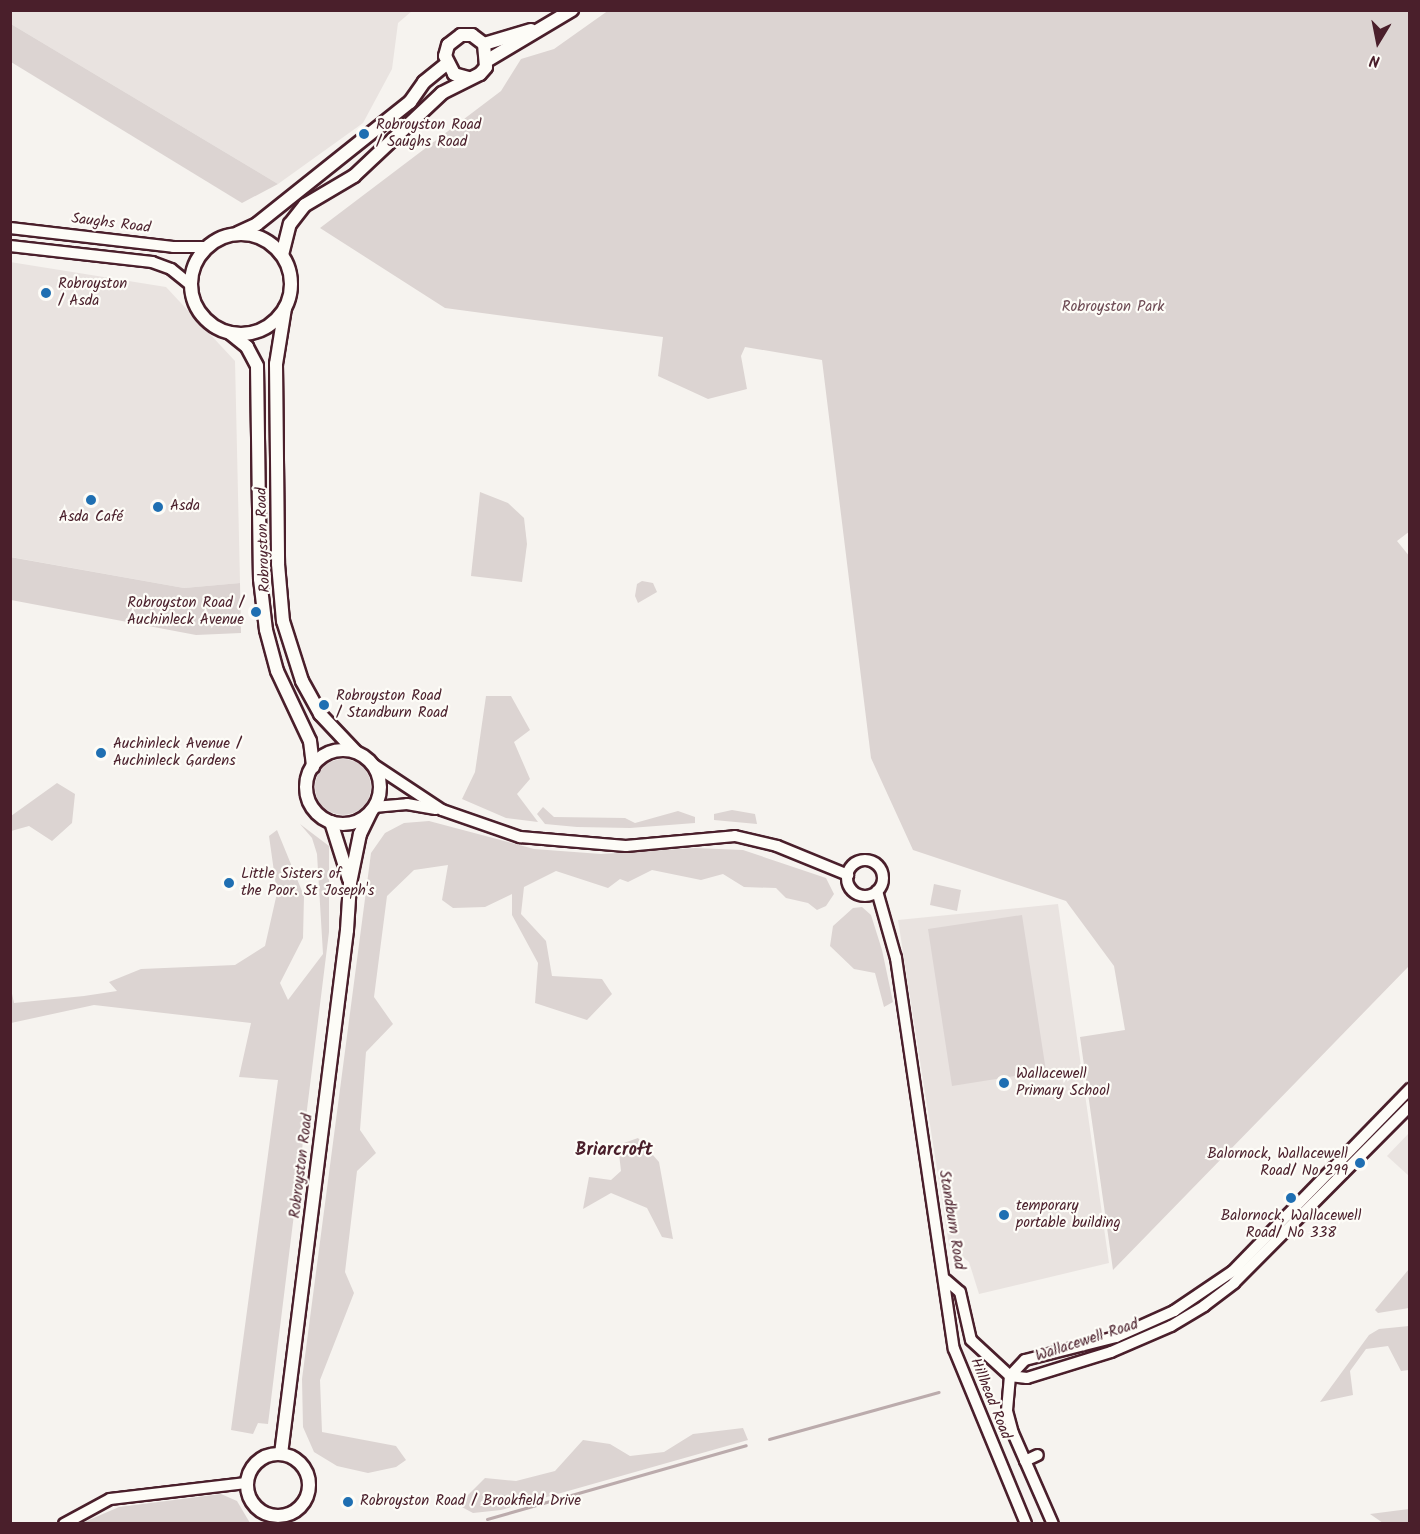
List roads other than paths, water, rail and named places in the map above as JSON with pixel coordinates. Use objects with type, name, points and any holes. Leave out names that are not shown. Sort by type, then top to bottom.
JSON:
[{"type":"main road","points":[[446,64],[401,109],[257,224],[208,247],[194,268],[191,285],[198,311],[210,324],[231,333],[249,334],[270,326],[285,308],[291,285],[282,255],[290,224],[305,205],[354,177],[419,112],[468,78],[480,74],[488,60],[572,10]]},
{"type":"main road","points":[[484,44],[549,25]]},
{"type":"main road","points":[[468,78],[454,74],[446,64],[445,52],[454,38],[471,35],[484,44],[488,60]]},
{"type":"main road","points":[[234,235],[257,237],[282,255]]},
{"type":"main road","name":"Robroyston Road","points":[[285,308],[276,364],[278,564],[283,621],[302,681],[320,714],[354,751]]},
{"type":"main road","name":"Robroyston Road","points":[[231,333],[247,347],[257,366],[260,579],[266,630],[277,671],[310,741],[313,767]]},
{"type":"main road","points":[[354,751],[371,763],[380,787],[373,809],[349,824],[331,822],[315,810],[307,796],[313,767],[331,752],[354,751]]},
{"type":"main road","name":"Robroyston Road","points":[[281,1454],[347,930],[350,883],[360,834],[373,809]]},
{"type":"main road","name":"Robroyston Road","points":[[331,822],[350,883]]},
{"type":"main road","points":[[281,1454],[295,1459],[307,1473],[309,1490],[303,1504],[287,1516],[270,1520],[251,1501],[246,1483],[251,1468],[266,1456],[281,1454]]},
{"type":"street","name":"Saughs Road","points":[[10,228],[173,247],[208,247]]},
{"type":"street","points":[[10,246],[152,262],[171,269],[191,285]]},
{"type":"street","points":[[371,763],[442,810]]},
{"type":"street","points":[[373,809],[407,804],[442,810],[520,837],[569,844],[626,846],[735,836],[777,846],[848,874]]},
{"type":"street","points":[[862,861],[880,866],[883,884],[877,891],[868,894],[854,891],[846,882],[850,868],[862,861]]},
{"type":"street","name":"Standburn Road","points":[[877,891],[896,958],[946,1280],[960,1292],[971,1340],[1010,1376]]},
{"type":"street","name":"Wallacewell Road","points":[[1010,1376],[1025,1360],[1116,1337],[1174,1311],[1233,1271],[1410,1089]]},
{"type":"street","name":"Wallacewell Road","points":[[1010,1376],[1028,1378],[1111,1352],[1171,1326],[1204,1306],[1234,1282],[1410,1106]]},
{"type":"street","name":"Hillhead Road","points":[[946,1280],[954,1349],[1026,1524]]},
{"type":"street","points":[[1010,1376],[1007,1411],[1025,1461],[1053,1524]]},
{"type":"street","points":[[1025,1461],[1038,1455]]},
{"type":"street","points":[[64,1524],[110,1499],[246,1483]]},
{"type":"waterway","points":[[769,1439],[939,1392]]},
{"type":"waterway","points":[[487,1519],[746,1445]]},
{"type":"place","name":"Robroyston Road / Saughs Road","points":[[364,134]]},
{"type":"place","name":"Robroyston / Asda","points":[[46,293]]},
{"type":"place","name":"Asda Café","points":[[91,500]]},
{"type":"place","name":"Asda","points":[[158,507]]},
{"type":"place","name":"Robroyston Road / Auchinleck Avenue","points":[[256,612]]},
{"type":"place","name":"Robroyston Road / Standburn Road","points":[[324,705]]},
{"type":"place","name":"Auchinleck Avenue / Auchinleck Gardens","points":[[101,753]]},
{"type":"place","name":"Little Sisters of the Poor. St Joseph's","points":[[229,883]]},
{"type":"place","name":"Wallacewell Primary School","points":[[1004,1083]]},
{"type":"place","name":"Balornock, Wallacewell Road/ No 299","points":[[1360,1163]]},
{"type":"place","name":"Balornock, Wallacewell Road/ No 338","points":[[1291,1198]]},
{"type":"place","name":"temporary portable building","points":[[1004,1215]]},
{"type":"place","name":"Robroyston Road / Brookfield Drive","points":[[348,1502]]},
{"type":"district","name":"Briarcroft","points":[[614,1151]]},
{"type":"park label","name":"Robroyston Park","points":[[1113,308]]}]
